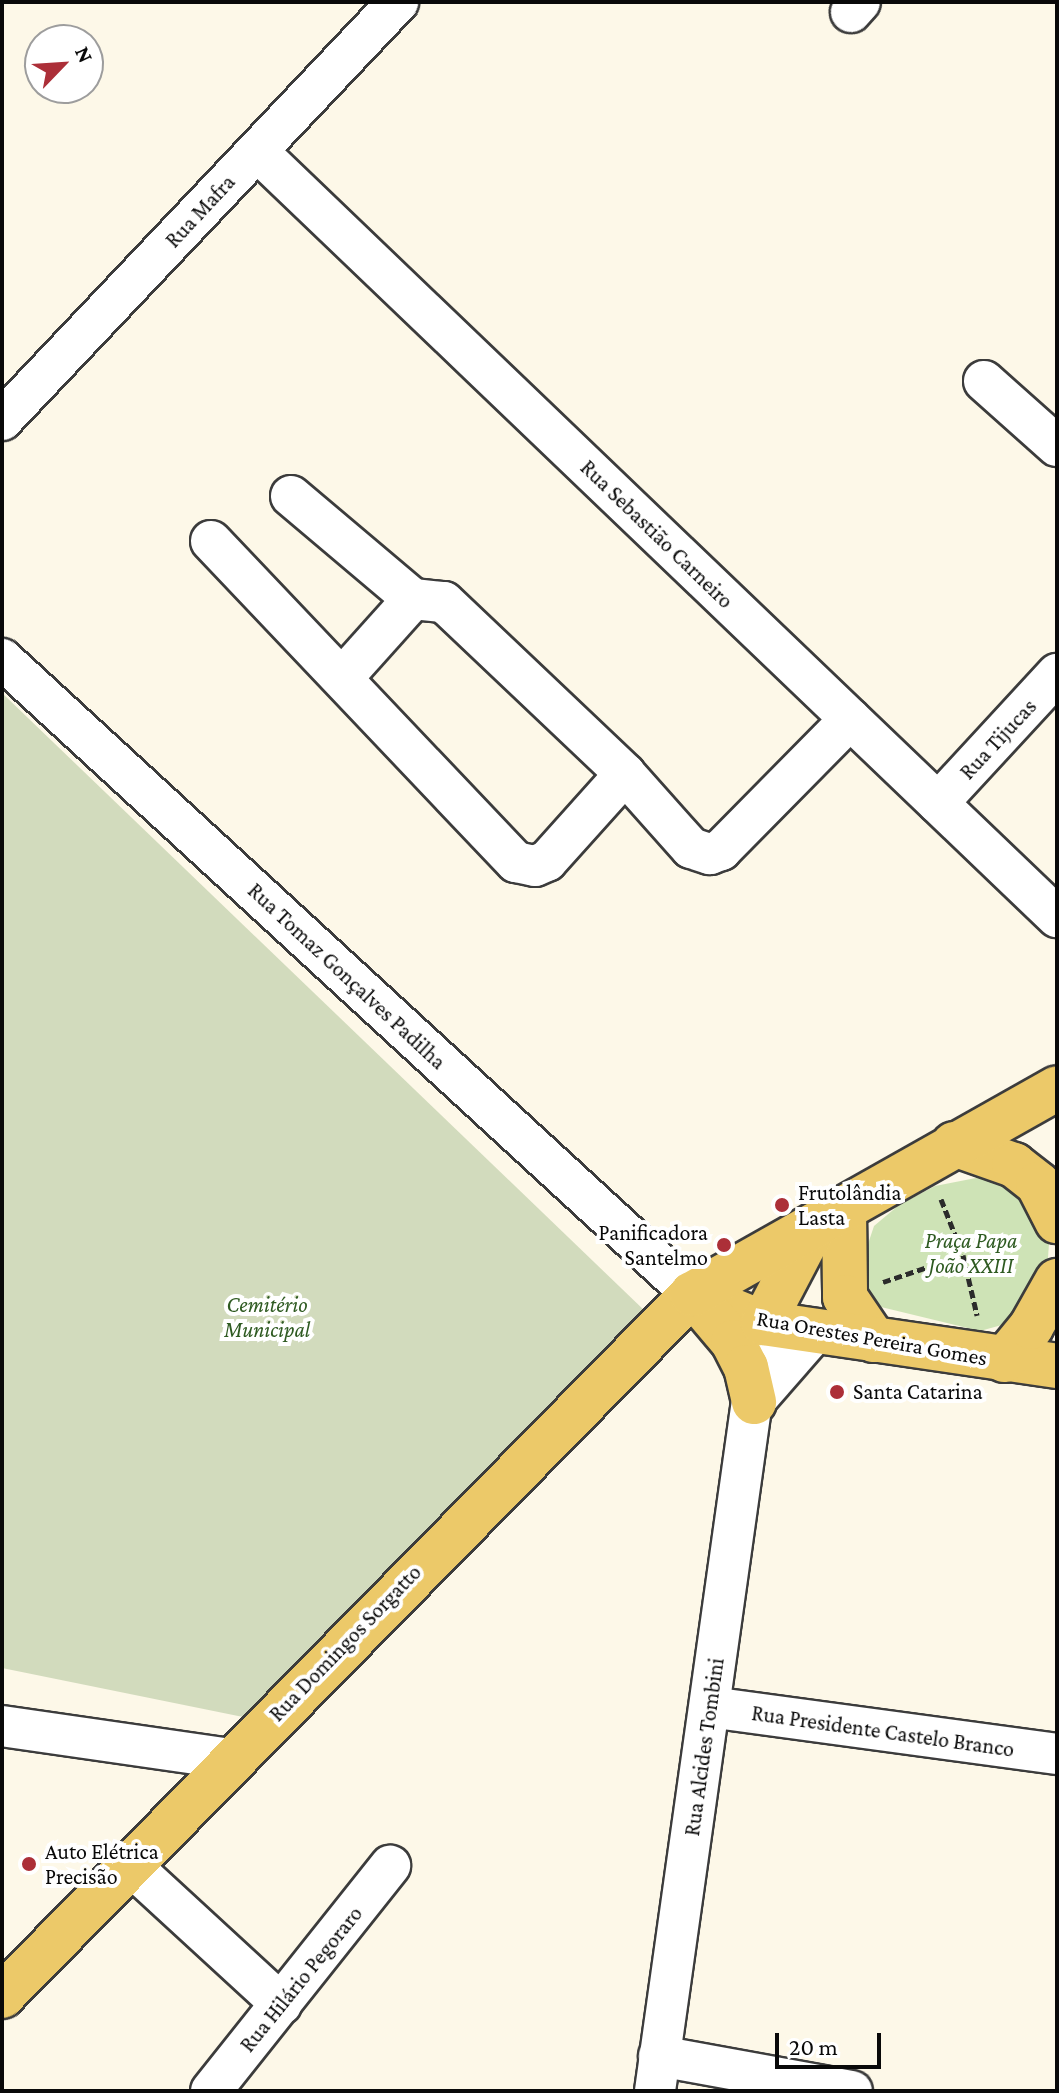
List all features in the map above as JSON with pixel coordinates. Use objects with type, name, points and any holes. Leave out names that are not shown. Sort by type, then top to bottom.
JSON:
[{"type":"main road","name":"Rua Domingos Sorgatto","points":[[2,1996],[692,1294],[1057,1088]]},
{"type":"main road","points":[[954,1144],[1014,1165],[1038,1184],[1057,1221]]},
{"type":"main road","points":[[829,1217],[845,1297],[874,1340]]},
{"type":"main road","points":[[763,1323],[829,1217]]},
{"type":"main road","points":[[994,1358],[1031,1327],[1057,1281]]},
{"type":"main road","name":"Rua Orestes Pereira Gomes","points":[[692,1294],[763,1323],[1057,1366]]},
{"type":"main road","points":[[692,1294],[733,1342],[746,1367],[754,1402]]},
{"type":"street","name":"Rua Mafra","points":[[2,420],[398,2]]},
{"type":"street","name":"Rua Sebastião Carneiro","points":[[257,151],[1057,917]]},
{"type":"street","points":[[984,381],[1057,446]]},
{"type":"street","points":[[291,496],[413,599],[444,602],[625,774],[691,848],[710,854],[721,850],[850,719]]},
{"type":"street","points":[[211,541],[525,866],[547,861],[625,774]]},
{"type":"street","points":[[344,676],[413,599]]},
{"type":"street","name":"Rua Tomaz Gonçalves Padilha","points":[[2,659],[692,1294]]},
{"type":"street","name":"Rua Tijucas","points":[[938,803],[1057,674]]},
{"type":"street","name":"Rua Alcides Tombini","points":[[657,2074],[763,1323]]},
{"type":"street","points":[[754,1402],[815,1332]]},
{"type":"street","name":"Rua Presidente Castelo Branco","points":[[710,1707],[1057,1754]]},
{"type":"street","points":[[2,1726],[232,1759]]},
{"type":"street","points":[[129,1864],[281,2004]]},
{"type":"street","name":"Rua Hilário Pegoraro","points":[[211,2091],[390,1866]]},
{"type":"street","points":[[657,2074],[852,2091]]},
{"type":"path","points":[[941,1199],[963,1255],[994,1358]]},
{"type":"path","points":[[845,1297],[963,1255]]},
{"type":"green space","name":"Cemitério Municipal","points":[[2,693],[646,1312],[248,1718],[2,1668]]},
{"type":"green space","name":"Praça Papa João XXIII","points":[[981,1177],[1003,1181],[1034,1208],[1049,1243],[1047,1273],[1009,1323],[980,1331],[881,1307],[865,1287],[862,1262],[874,1226],[899,1205],[935,1186]]},
{"type":"place","name":"Frutolândia Lasta","points":[[782,1205]]},
{"type":"place","name":"Panificadora Santelmo","points":[[724,1245]]},
{"type":"place","name":"Santa Catarina","points":[[837,1392]]},
{"type":"place","name":"Auto Elétrica Precisão","points":[[29,1864]]}]
